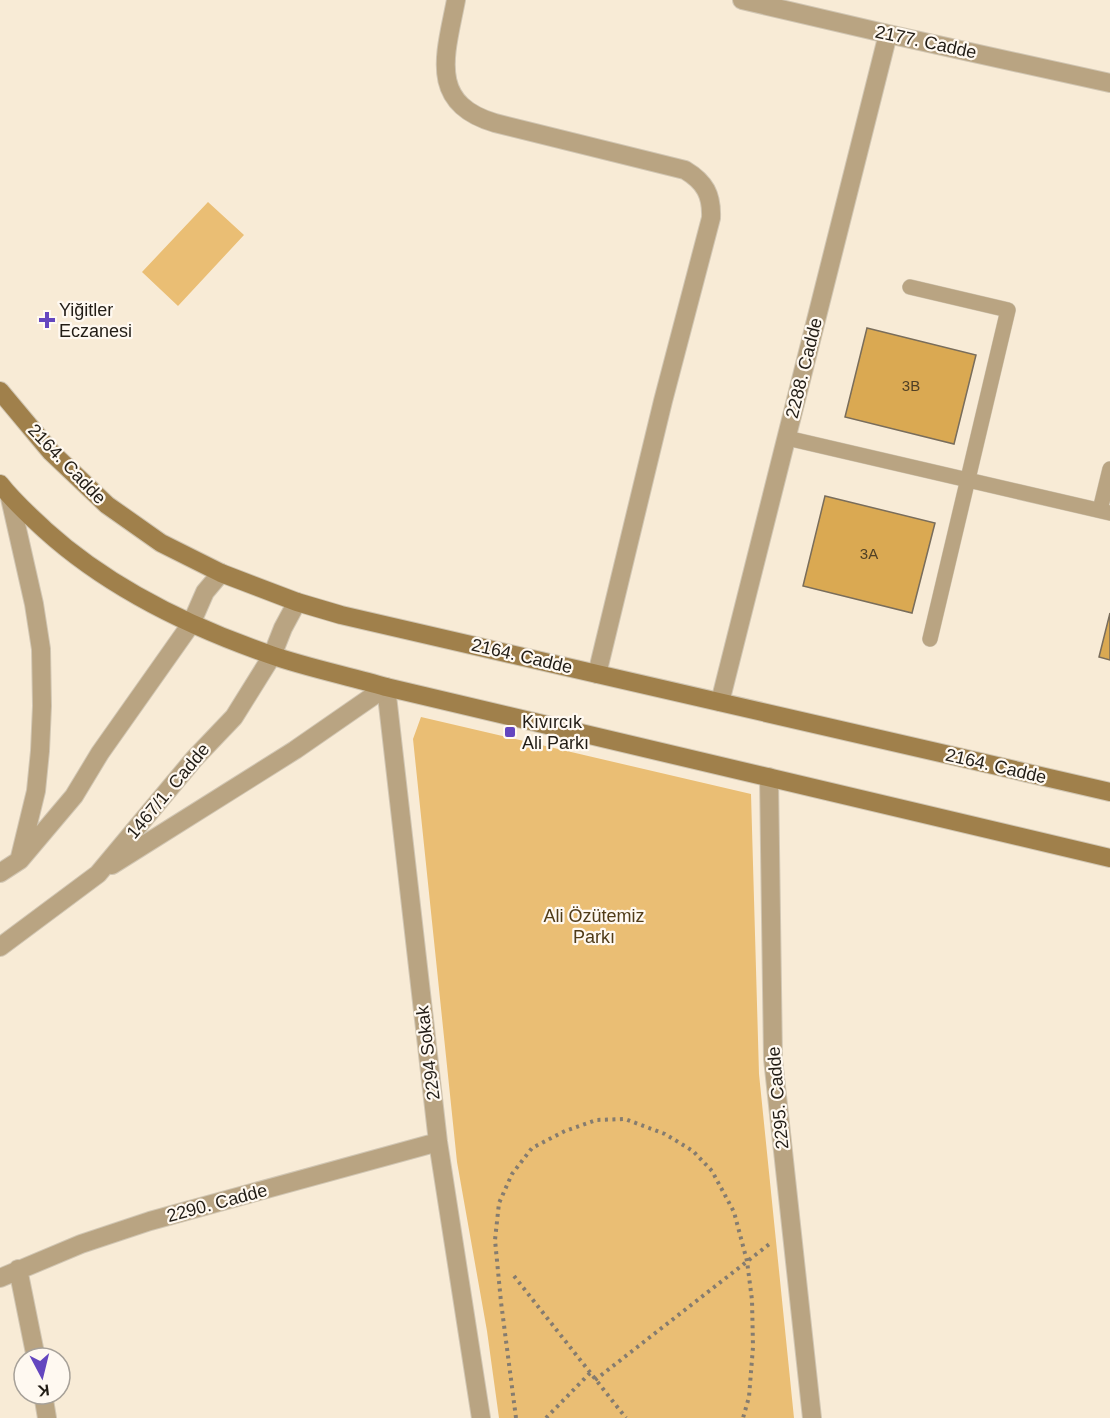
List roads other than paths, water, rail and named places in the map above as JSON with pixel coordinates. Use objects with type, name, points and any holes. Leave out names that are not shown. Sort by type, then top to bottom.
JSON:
[{"type":"main road","name":"2164. Cadde","points":[[0,391],[51,452],[107,505],[161,543],[221,573],[297,602],[341,615],[1110,792]]},
{"type":"main road","points":[[5,491],[64,548],[126,590],[191,624],[272,656],[386,687],[1110,858]]},
{"type":"street","points":[[456,0],[445,60],[446,75],[450,89],[458,102],[469,112],[495,123],[685,170],[703,184],[711,206],[711,218],[663,401],[597,674]]},
{"type":"street","name":"2177. Cadde","points":[[742,0],[1110,83]]},
{"type":"street","name":"2288. Cadde","points":[[720,702],[888,34]]},
{"type":"street","points":[[5,491],[34,604],[41,649],[40,751],[36,791],[20,860]]},
{"type":"street","points":[[0,873],[20,860],[74,796],[100,753],[191,624],[205,592],[221,573]]},
{"type":"street","name":"1467/1. Cadde","points":[[0,947],[98,874],[194,759],[234,717],[272,656],[297,602]]},
{"type":"street","points":[[98,874],[295,750],[386,687]]},
{"type":"street","name":"2294 Sokak","points":[[386,687],[438,1142],[481,1418]]},
{"type":"street","name":"2295. Cadde","points":[[769,777],[772,1059],[812,1418]]},
{"type":"street","name":"2290. Cadde","points":[[0,1278],[81,1244],[150,1221],[438,1142]]},
{"type":"street","points":[[18,1269],[34,1346]]},
{"type":"lane","points":[[910,287],[1008,310],[930,639]]},
{"type":"lane","points":[[787,438],[1105,512],[1110,469]]},
{"type":"place","name":"Yiğitler Eczanesi","points":[[47,320]]},
{"type":"place","name":"Kıvırcık Ali Parkı","points":[[510,732]]},
{"type":"park label","name":"Ali Özütemiz Parkı","points":[[594,926]]}]
